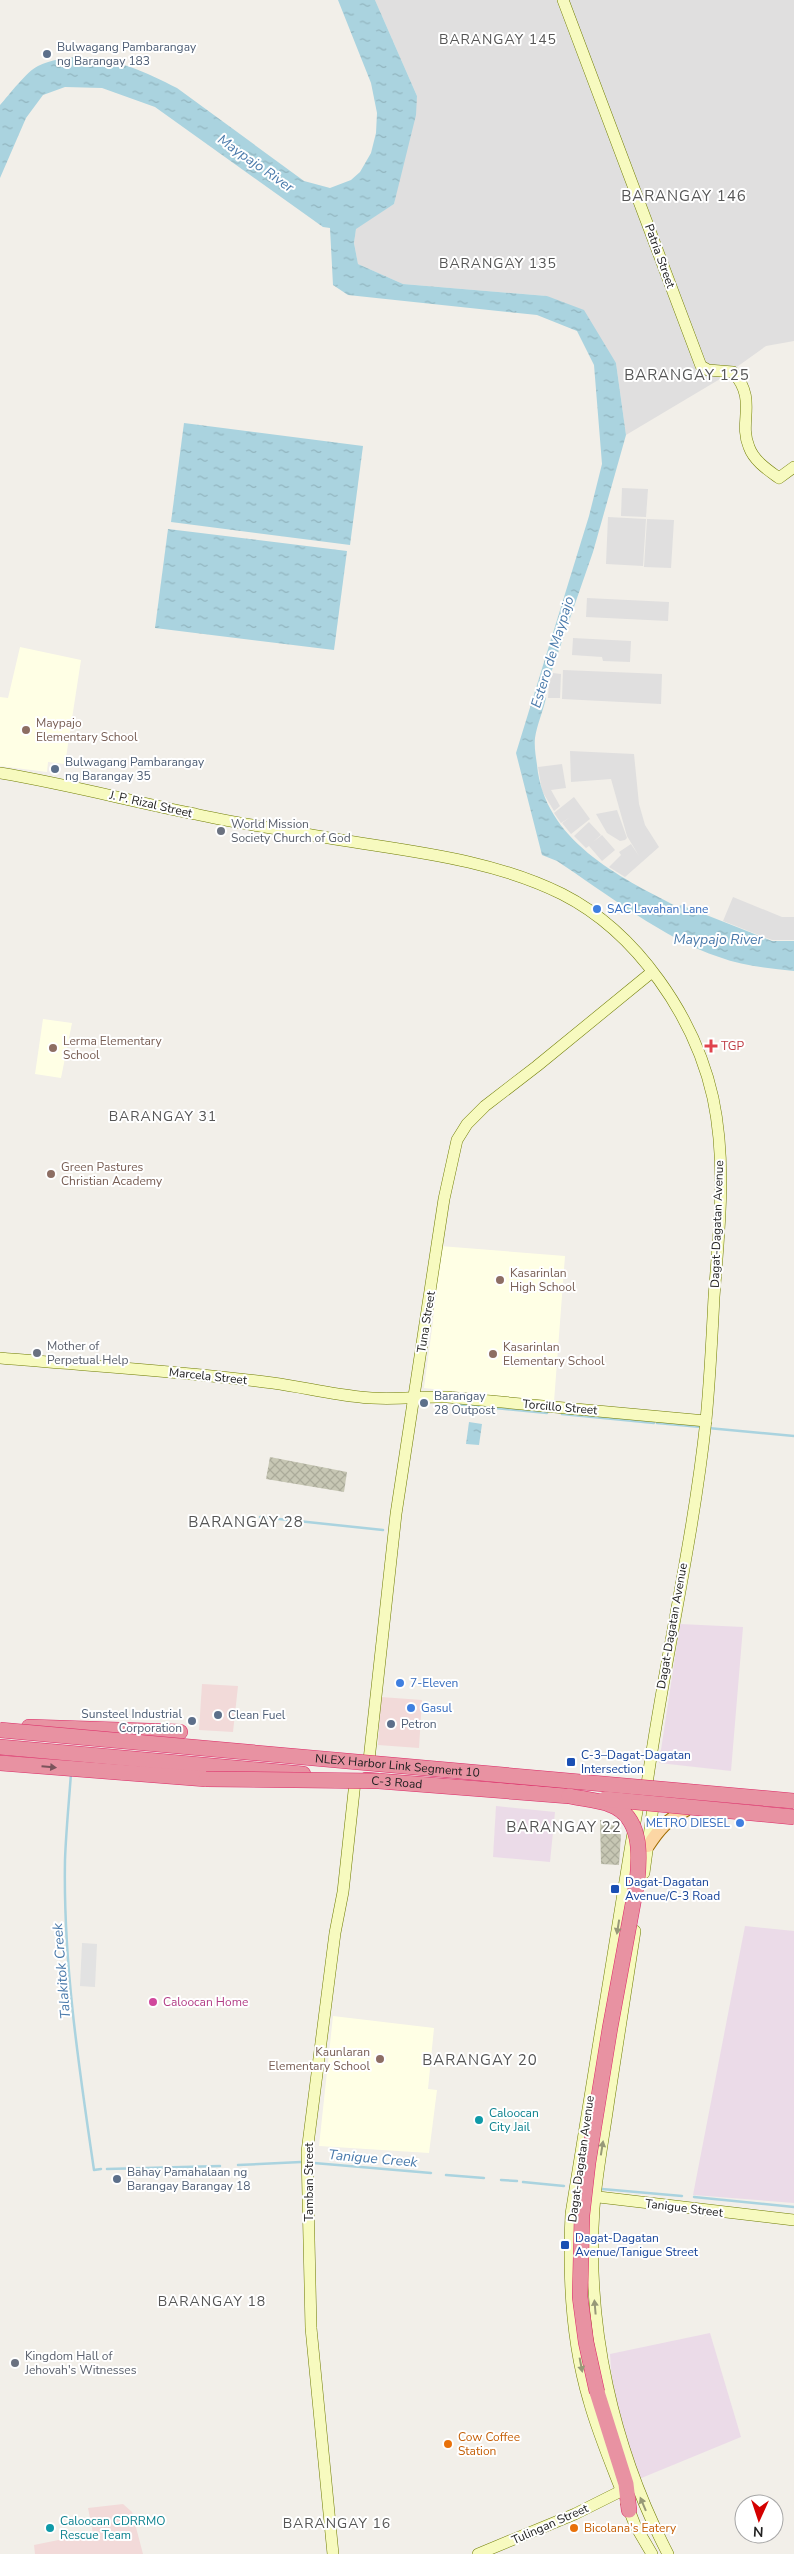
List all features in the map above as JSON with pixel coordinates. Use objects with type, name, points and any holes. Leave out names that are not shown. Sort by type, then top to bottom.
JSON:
[{"type":"highway","points":[[0,1728],[180,1732]]},
{"type":"highway","name":"NLEX Harbor Link Segment 10","points":[[0,1728],[794,1801]]},
{"type":"highway","name":"NLEX Harbor Link Segment 10","points":[[0,1749],[569,1796],[794,1817]]},
{"type":"highway","points":[[0,1763],[206,1778],[379,1781]]},
{"type":"highway","points":[[569,1796],[612,1805],[623,1812],[631,1822],[637,1838],[640,1855],[637,1882],[589,2154],[582,2215],[580,2297],[586,2342],[597,2392],[626,2484],[629,2510]]},
{"type":"main road","name":"C-3 Road","points":[[0,1728],[794,1797]]},
{"type":"main road","name":"C-3 Road","points":[[0,1749],[355,1782],[607,1802],[794,1821]]},
{"type":"main road","points":[[607,1802],[627,1825],[632,1844]]},
{"type":"main road","points":[[648,1846],[659,1828],[669,1819],[686,1810]]},
{"type":"street","name":"Patria Street","points":[[564,0],[701,366],[708,370],[733,372],[740,380],[746,398],[749,447],[762,465],[779,478],[794,467]]},
{"type":"street","name":"J. P. Rizal Street","points":[[0,773],[63,784],[199,815],[302,834]]},
{"type":"street","name":"Dagat-Dagatan Avenue","points":[[302,834],[462,859],[530,879],[565,896],[611,927],[652,972],[676,1008],[700,1056],[706,1072],[716,1114],[720,1152],[720,1217],[706,1421],[647,1784],[638,1806],[574,2195],[570,2243],[577,2343],[588,2400],[621,2491],[652,2554]]},
{"type":"street","name":"Tuna Street","points":[[369,1760],[393,1538],[444,1199],[457,1140],[467,1124],[485,1106],[538,1066],[652,972]]},
{"type":"street","name":"Marcela Street","points":[[0,1358],[186,1373],[273,1383],[360,1397],[389,1399],[414,1396]]},
{"type":"street","name":"Torcillo Street","points":[[414,1396],[706,1421]]},
{"type":"street","name":"Tamban Street","points":[[333,2554],[311,2328],[308,2162],[335,1933],[343,1892],[355,1782]]},
{"type":"street","name":"Dagat-Dagatan Avenue","points":[[647,1784],[653,1807],[595,2196],[595,2304],[610,2396],[635,2485],[668,2554]]},
{"type":"street","name":"Tanigue Street","points":[[574,2195],[794,2220]]},
{"type":"street","points":[[594,2210],[602,2200],[609,2198]]},
{"type":"street","name":"Tulingan Street","points":[[478,2554],[575,2514],[621,2491]]},
{"type":"shaded area","points":[[375,0],[794,0],[794,341],[766,346],[720,379],[626,435],[616,363],[547,296],[403,284],[358,264],[354,243],[356,228],[394,204],[417,96]]},
{"type":"shaded area","points":[[622,488],[648,489],[646,517],[621,516]]},
{"type":"shaded area","points":[[608,517],[646,519],[643,566],[606,564]]},
{"type":"shaded area","points":[[647,519],[674,520],[671,568],[644,567]]},
{"type":"shaded area","points":[[587,598],[669,602],[668,621],[586,617]]},
{"type":"shaded area","points":[[573,638],[631,641],[630,662],[603,661],[602,657],[572,655]]},
{"type":"shaded area","name":"Maypajo Elementary School","points":[[20,647],[81,660],[65,764],[48,762],[47,772],[0,766],[0,697],[8,698]]},
{"type":"shaded area","points":[[563,670],[662,674],[661,704],[562,699]]},
{"type":"shaded area","points":[[553,673],[561,674],[560,698],[548,698],[549,683]]},
{"type":"shaded area","points":[[570,751],[634,754],[639,804],[645,825],[659,847],[625,877],[609,867],[621,855],[619,852],[631,844],[639,856],[627,836],[611,779],[571,782]]},
{"type":"shaded area","points":[[562,764],[566,788],[551,790],[560,806],[554,811],[542,791],[538,767]]},
{"type":"shaded area","points":[[574,797],[590,819],[571,834],[562,823],[569,818],[561,823],[554,813]]},
{"type":"shaded area","points":[[617,810],[627,838],[620,841],[607,833],[596,814]]},
{"type":"shaded area","points":[[589,822],[601,835],[593,842],[602,835],[615,850],[602,861],[589,846],[586,848],[574,836]]},
{"type":"shaded area","points":[[733,897],[782,917],[794,917],[794,940],[772,940],[723,921]]},
{"type":"shaded area","name":"Lerma Elementary School","points":[[43,1019],[72,1023],[61,1078],[35,1074]]},
{"type":"shaded area","name":"Kasarinlan Elementary School","points":[[440,1246],[565,1256],[554,1402],[424,1388]]},
{"type":"shaded area","points":[[270,1457],[347,1472],[344,1492],[266,1479]]},
{"type":"shaded area","points":[[680,1624],[743,1627],[731,1771],[659,1763]]},
{"type":"shaded area","points":[[202,1684],[238,1686],[233,1732],[199,1730]]},
{"type":"shaded area","points":[[381,1697],[422,1700],[419,1748],[378,1745]]},
{"type":"shaded area","points":[[496,1806],[555,1812],[550,1862],[493,1857]]},
{"type":"shaded area","points":[[600,1820],[614,1825],[621,1835],[619,1865],[601,1864]]},
{"type":"shaded area","points":[[745,1926],[794,1931],[794,2203],[693,2195]]},
{"type":"shaded area","points":[[82,1943],[97,1944],[95,1987],[80,1986]]},
{"type":"shaded area","name":"Kaunlaran Elementary School","points":[[333,2016],[434,2028],[428,2089],[437,2090],[429,2153],[319,2146]]},
{"type":"shaded area","points":[[710,2333],[741,2437],[639,2479],[627,2448],[612,2382],[610,2354]]},
{"type":"shaded area","points":[[123,2504],[132,2512],[143,2554],[35,2554],[34,2545],[93,2533],[88,2508]]},
{"type":"water","points":[[338,0],[375,0],[417,96],[416,115],[394,204],[356,229],[354,243],[358,264],[403,284],[547,296],[584,310],[616,363],[626,435],[593,552],[543,696],[546,698],[535,741],[537,765],[543,791],[554,815],[569,835],[588,853],[632,883],[678,907],[681,905],[772,941],[794,941],[794,971],[737,963],[699,949],[657,927],[557,861],[542,855],[516,753],[589,516],[602,464],[594,365],[577,331],[537,315],[348,295],[333,285],[330,228],[323,227],[155,107],[102,88],[65,87],[43,95],[26,118],[0,178],[0,105],[24,78],[38,66],[55,60],[91,57],[109,60],[144,72],[177,88],[304,181],[330,188],[351,180],[360,172],[371,153],[376,133],[377,113],[371,83]]},
{"type":"water","points":[[184,423],[363,446],[350,545],[171,522]]},
{"type":"water","points":[[168,529],[347,551],[334,650],[155,628]]},
{"type":"water","points":[[469,1422],[482,1424],[479,1445],[466,1444]]},
{"type":"waterway","points":[[454,1404],[547,1413]]},
{"type":"waterway","points":[[562,1414],[654,1423]]},
{"type":"waterway","points":[[657,1423],[701,1427]]},
{"type":"waterway","points":[[708,1428],[794,1436]]},
{"type":"waterway","points":[[260,1517],[383,1530]]},
{"type":"waterway","name":"Talakitok Creek","points":[[71,1773],[65,1860],[69,1976],[94,2170],[101,2169]]},
{"type":"waterway","name":"Tanigue Creek","points":[[238,2165],[301,2162]]},
{"type":"waterway","name":"Tanigue Creek","points":[[314,2163],[431,2173]]},
{"type":"waterway","name":"Tanigue Creek","points":[[107,2169],[220,2166]]},
{"type":"waterway","name":"Tanigue Creek","points":[[446,2175],[484,2178]]},
{"type":"waterway","name":"Tanigue Creek","points":[[501,2180],[517,2181]]},
{"type":"waterway","name":"Tanigue Creek","points":[[523,2182],[564,2186]]},
{"type":"waterway","name":"Tanigue Creek","points":[[602,2189],[682,2196]]},
{"type":"waterway","name":"Tanigue Creek","points":[[694,2197],[794,2207]]},
{"type":"place","name":"Bulwagang Pambarangay ng Barangay 183","points":[[47,54]]},
{"type":"place","name":"Maypajo Elementary School","points":[[26,730]]},
{"type":"place","name":"Bulwagang Pambarangay ng Barangay 35","points":[[55,769]]},
{"type":"place","name":"World Mission Society Church of God","points":[[221,831]]},
{"type":"place","name":"SAC Lavahan Lane","points":[[597,909]]},
{"type":"place","name":"TGP","points":[[711,1046]]},
{"type":"place","name":"Lerma Elementary School","points":[[53,1048]]},
{"type":"place","name":"Green Pastures Christian Academy","points":[[51,1174]]},
{"type":"place","name":"Kasarinlan High School","points":[[500,1280]]},
{"type":"place","name":"Mother of Perpetual Help","points":[[37,1353]]},
{"type":"place","name":"Kasarinlan Elementary School","points":[[493,1354]]},
{"type":"place","name":"Barangay 28 Outpost","points":[[424,1403]]},
{"type":"place","name":"7-Eleven","points":[[400,1683]]},
{"type":"place","name":"Gasul","points":[[411,1708]]},
{"type":"place","name":"Clean Fuel","points":[[218,1715]]},
{"type":"place","name":"Sunsteel Industrial Corporation","points":[[192,1721]]},
{"type":"place","name":"Petron","points":[[391,1724]]},
{"type":"place","name":"C-3–Dagat-Dagatan Intersection","points":[[571,1762]]},
{"type":"place","name":"METRO DIESEL","points":[[740,1823]]},
{"type":"place","name":"Dagat-Dagatan Avenue/C-3 Road","points":[[615,1889]]},
{"type":"place","name":"Caloocan Home","points":[[153,2002]]},
{"type":"place","name":"Kaunlaran Elementary School","points":[[380,2059]]},
{"type":"place","name":"Caloocan City Jail","points":[[479,2120]]},
{"type":"place","name":"Bahay Pamahalaan ng Barangay Barangay 18","points":[[117,2179]]},
{"type":"place","name":"Dagat-Dagatan Avenue/Tanigue Street","points":[[565,2245]]},
{"type":"place","name":"Kingdom Hall of Jehovah's Witnesses","points":[[15,2363]]},
{"type":"place","name":"Cow Coffee Station","points":[[448,2444]]},
{"type":"place","name":"Caloocan CDRRMO Rescue Team","points":[[50,2528]]},
{"type":"place","name":"Bicolana's Eatery","points":[[574,2528]]},
{"type":"district","name":"BARANGAY 145","points":[[498,39]]},
{"type":"district","name":"BARANGAY 146","points":[[684,196]]},
{"type":"district","name":"BARANGAY 135","points":[[498,263]]},
{"type":"district","name":"BARANGAY 125","points":[[687,375]]},
{"type":"district","name":"BARANGAY 31","points":[[163,1116]]},
{"type":"district","name":"BARANGAY 28","points":[[246,1522]]},
{"type":"district","name":"BARANGAY 22","points":[[564,1827]]},
{"type":"district","name":"BARANGAY 20","points":[[480,2060]]},
{"type":"district","name":"BARANGAY 18","points":[[212,2301]]},
{"type":"district","name":"BARANGAY 16","points":[[337,2523]]},
{"type":"water label","name":"Maypajo River","points":[[256,163]]},
{"type":"water label","name":"Estero de Maypajo","points":[[552,652]]},
{"type":"water label","name":"Maypajo River","points":[[718,939]]}]
